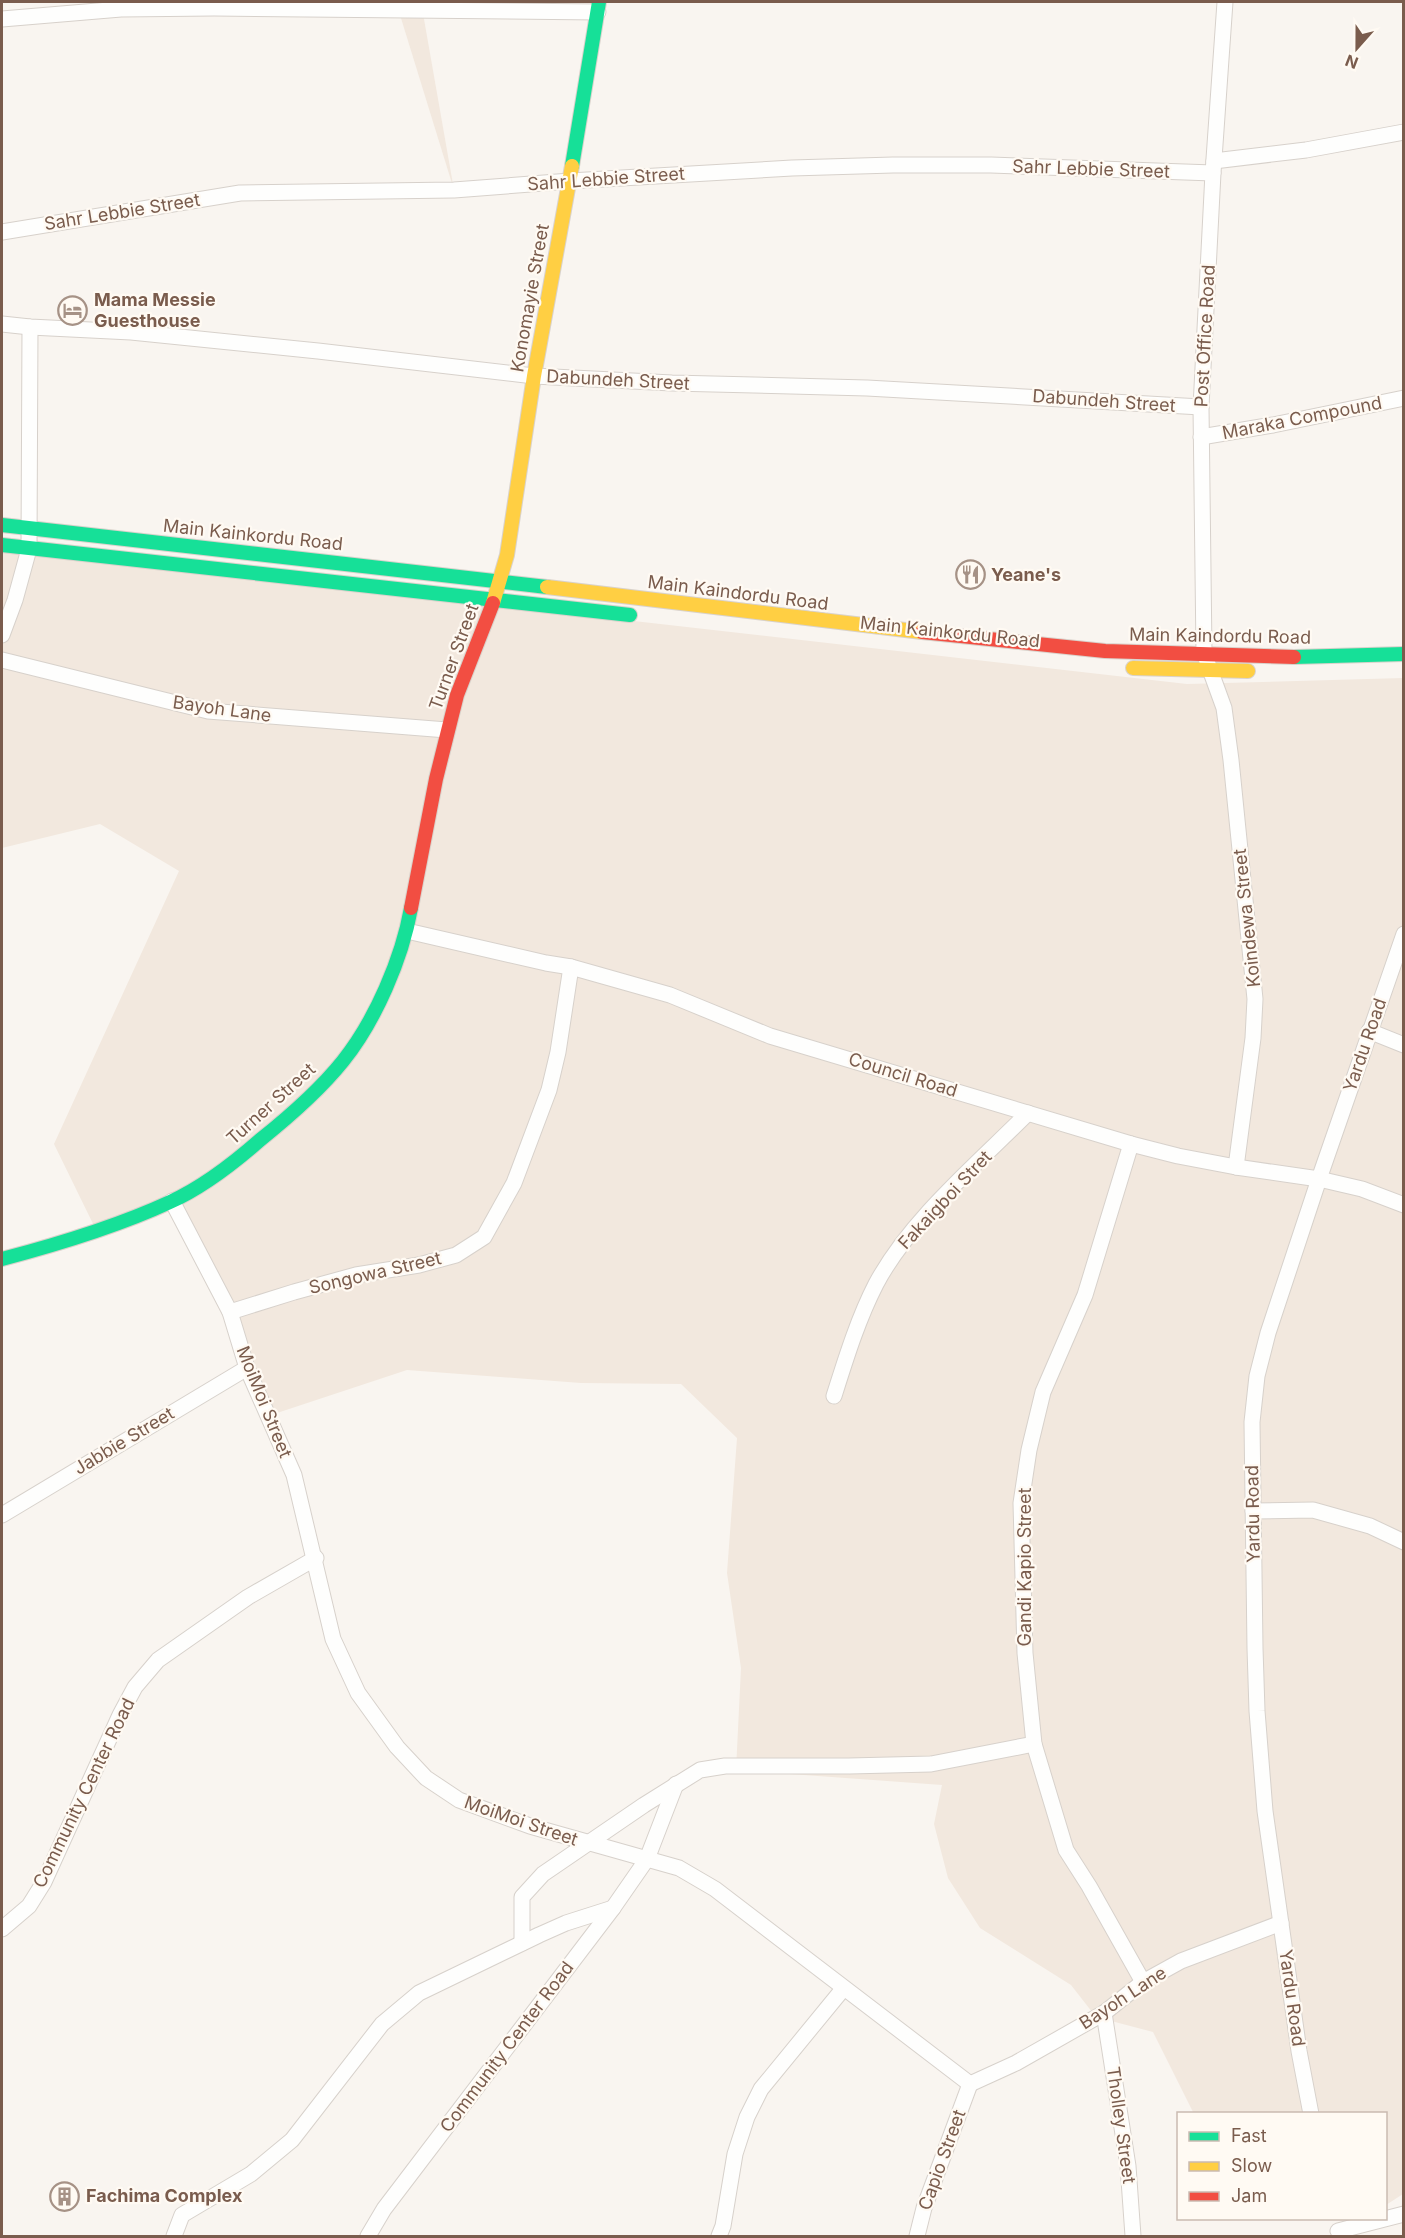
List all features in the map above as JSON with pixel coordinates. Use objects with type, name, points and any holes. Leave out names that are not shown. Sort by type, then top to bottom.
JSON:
[{"type":"main road","name":"Konomayie Street","points":[[494,600],[513,526],[534,376],[570,181],[598,7]]},
{"type":"main road","name":"Main Kainkordu Road","points":[[2,525],[500,581]]},
{"type":"main road","points":[[2,545],[641,616]]},
{"type":"main road","name":"Main Kaindordu Road","points":[[500,581],[996,641],[1106,651],[1280,657],[1404,654]]},
{"type":"main road","name":"Turner Street","points":[[2,1259],[80,1238],[172,1201],[234,1162],[300,1107],[343,1061],[382,996],[407,931],[447,730],[472,654],[494,600]]},
{"type":"main road","points":[[1118,667],[1210,671],[1324,670]]},
{"type":"street","name":"Post Office Road","points":[[1210,671],[1204,653],[1201,407],[1225,2]]},
{"type":"street","points":[[2,19],[121,5],[214,8],[598,7]]},
{"type":"street","name":"Sahr Lebbie Street","points":[[2,232],[240,193],[454,190],[792,168],[893,165],[1214,167],[1404,132]]},
{"type":"street","name":"Dabundeh Street","points":[[2,324],[131,332],[534,376],[672,383],[867,388],[1201,407]]},
{"type":"street","points":[[2,635],[15,600],[29,549],[30,327]]},
{"type":"street","name":"Maraka Compound","points":[[1201,436],[1273,425],[1404,398]]},
{"type":"street","name":"Bayoh Lane","points":[[2,660],[208,711],[447,730]]},
{"type":"street","name":"Koindewa Street","points":[[1210,671],[1224,708],[1255,999],[1253,1038],[1236,1167]]},
{"type":"street","name":"Council Road","points":[[407,931],[571,967],[680,999],[770,1036],[1131,1144],[1236,1167],[1319,1179],[1362,1189],[1404,1205]]},
{"type":"street","name":"Yardu Road","points":[[1311,2112],[1299,2051],[1265,1811],[1257,1711],[1252,1422],[1257,1376],[1268,1334],[1369,1031],[1404,934]]},
{"type":"street","name":"Songowa Street","points":[[230,1312],[356,1275],[418,1265],[456,1255],[484,1237],[514,1183],[549,1090],[558,1052],[571,967]]},
{"type":"street","points":[[1369,1031],[1404,1045]]},
{"type":"street","name":"Fakaigboi Stret","points":[[834,1396],[860,1320],[877,1283],[894,1255],[935,1207],[1028,1113]]},
{"type":"street","name":"Gandi Kapio Street","points":[[1131,1144],[1085,1295],[1043,1392],[1029,1450],[1021,1503],[1025,1653],[1034,1744],[1066,1850],[1143,1982]]},
{"type":"street","name":"MoiMoi Street","points":[[172,1201],[230,1312],[246,1368],[294,1475],[316,1558],[333,1639],[358,1693],[404,1755],[426,1778],[459,1800],[588,1844],[679,1868],[715,1889],[970,2084]]},
{"type":"street","name":"Jabbie Street","points":[[2,1515],[246,1368]]},
{"type":"street","points":[[1253,1511],[1313,1510],[1370,1526],[1404,1542]]},
{"type":"street","name":"Community Center Road","points":[[2,1929],[28,1906],[44,1882],[135,1687],[158,1660],[248,1597],[316,1558]]},
{"type":"street","points":[[522,1943],[522,1897],[543,1874],[700,1770],[725,1766],[931,1764],[1034,1744]]},
{"type":"street","name":"Community Center Road","points":[[368,2236],[384,2209],[613,1908],[647,1859],[676,1784]]},
{"type":"street","points":[[174,2236],[182,2215],[251,2174],[292,2140],[382,2024],[419,1993],[566,1923],[613,1908]]},
{"type":"street","name":"Bayoh Lane","points":[[970,2084],[1016,2063],[1104,2013],[1143,1982],[1181,1961],[1281,1923]]},
{"type":"street","points":[[719,2236],[723,2226],[735,2154],[747,2117],[761,2089],[843,1989]]},
{"type":"street","name":"Tholley Street","points":[[1104,2013],[1128,2166],[1133,2236]]},
{"type":"street","name":"Capio Street","points":[[917,2236],[924,2208],[970,2084]]},
{"type":"street","points":[[1387,2218],[1404,2214]]},
{"type":"street","points":[[1337,2229],[1377,2220]]},
{"type":"shaded area","points":[[396,2],[421,2],[454,190]]},
{"type":"shaded area","points":[[2,549],[1187,684],[1403,678],[1403,2194],[1387,2204],[1387,2112],[1193,2112],[1153,2032],[1096,2017],[1071,1985],[980,1928],[948,1878],[934,1824],[942,1785],[736,1770],[741,1668],[727,1573],[737,1438],[681,1384],[581,1383],[407,1370],[274,1414],[185,1233],[165,1206],[98,1234],[54,1144],[179,871],[100,824],[2,848]]},
{"type":"traffic: fast","points":[[572,166],[599,2]]},
{"type":"traffic: fast","points":[[2,525],[547,587]]},
{"type":"traffic: fast","points":[[2,545],[630,615]]},
{"type":"traffic: fast","points":[[1294,657],[1404,654]]},
{"type":"traffic: fast","points":[[2,1259],[87,1234],[170,1202],[194,1190],[217,1174],[282,1122],[334,1072],[366,1027],[394,968],[411,908]]},
{"type":"traffic: slow","points":[[493,603],[507,555],[534,376],[572,166]]},
{"type":"traffic: slow","points":[[547,587],[922,632]]},
{"type":"traffic: slow","points":[[1133,668],[1248,671]]},
{"type":"traffic: jam","points":[[411,908],[436,779],[457,695],[493,603]]},
{"type":"traffic: jam","points":[[922,632],[1105,651],[1294,657]]},
{"type":"place","name":"Mama Messie Guesthouse","points":[[73,310]]},
{"type":"place","name":"Yeane's","points":[[970,575]]},
{"type":"place","name":"Fachima Complex","points":[[65,2196]]}]
